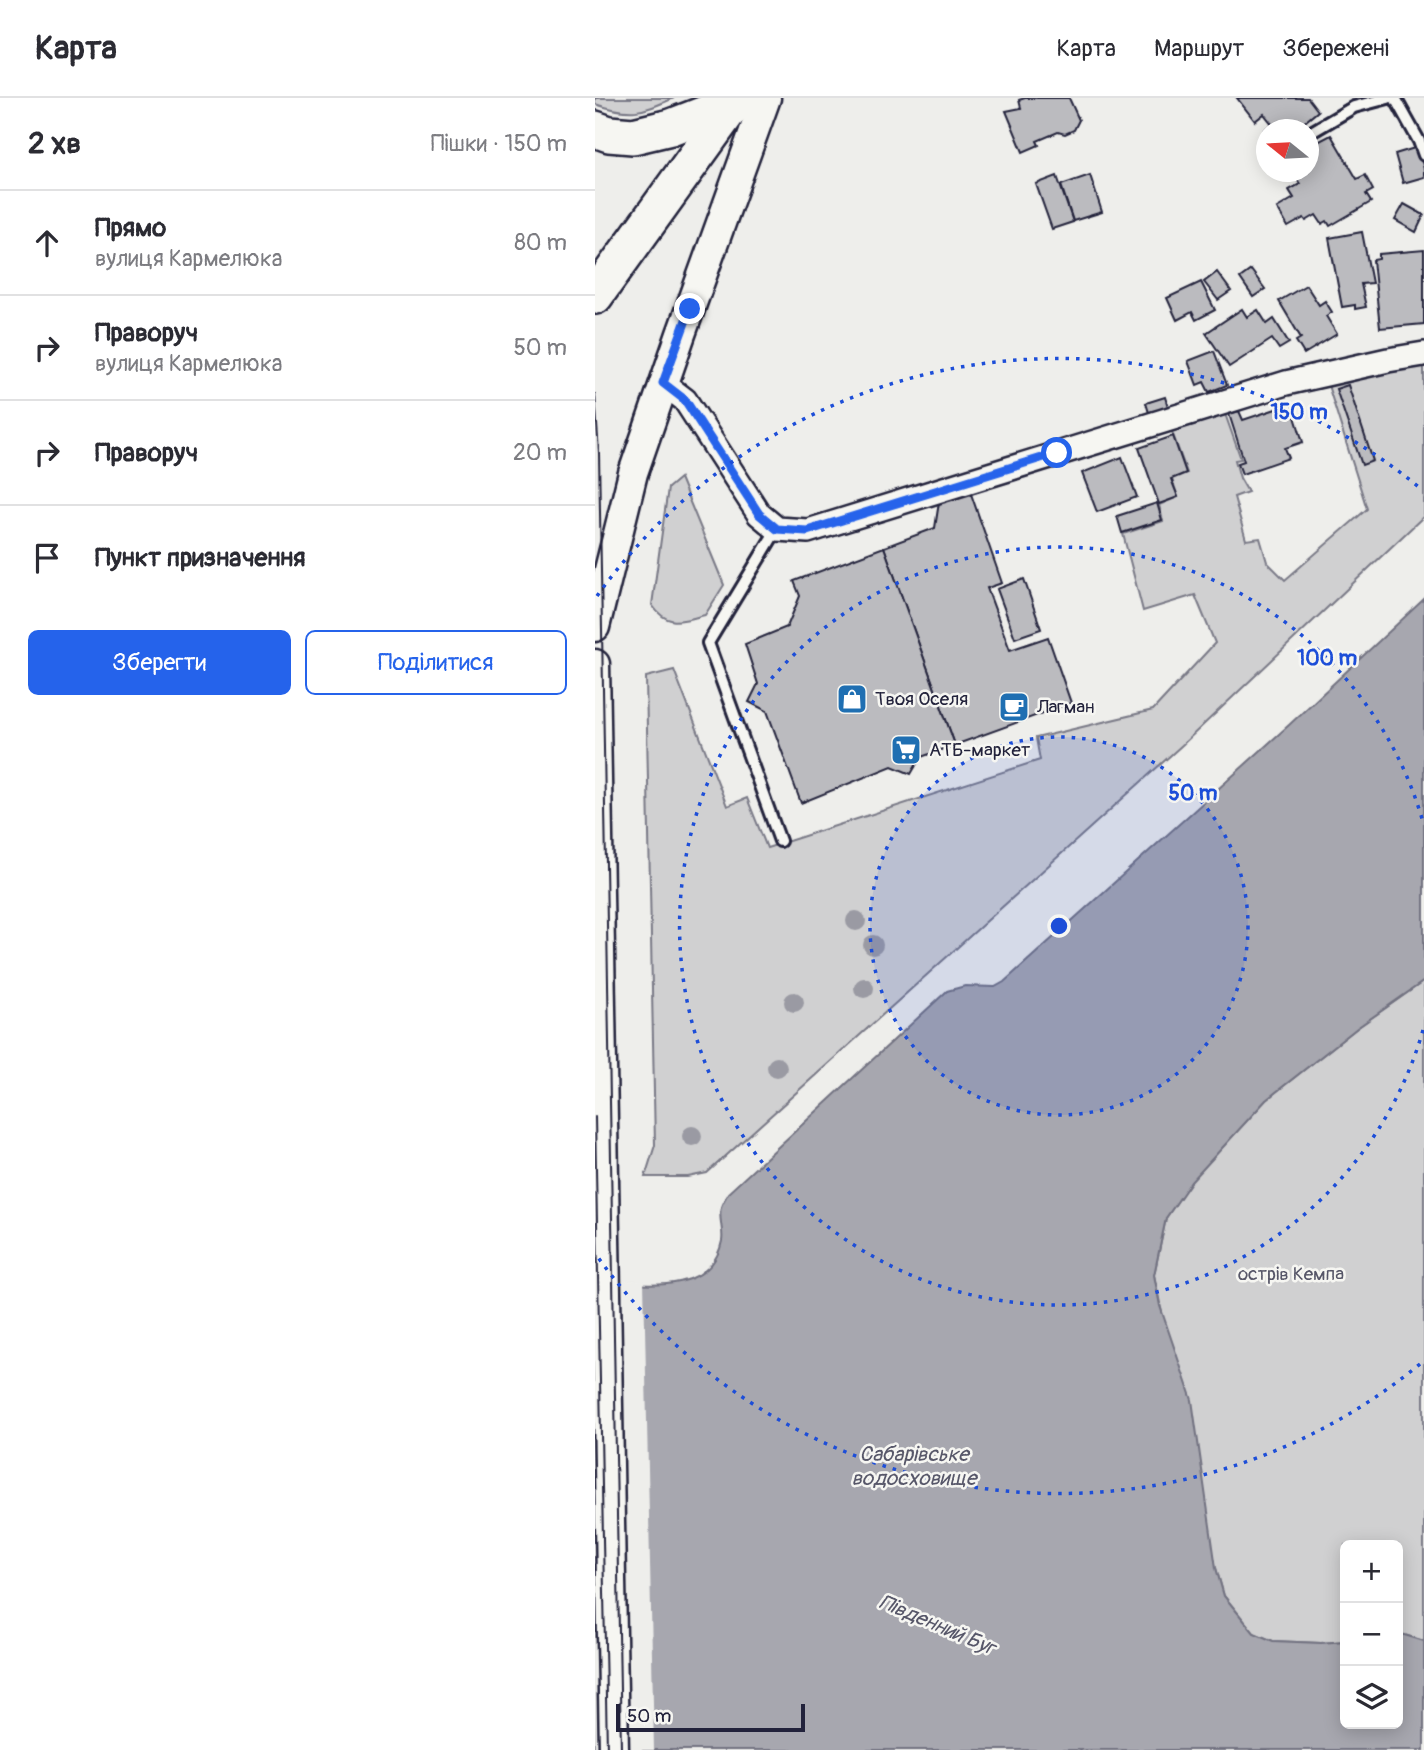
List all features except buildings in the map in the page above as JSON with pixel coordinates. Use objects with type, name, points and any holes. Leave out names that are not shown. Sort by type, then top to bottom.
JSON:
[{"type":"main road","points":[[595,129],[609,134],[633,136],[671,127],[747,99]]},
{"type":"main road","points":[[595,296],[747,99]]},
{"type":"street","points":[[595,627],[633,472],[663,383],[747,99]]},
{"type":"street","points":[[663,383],[685,400],[759,514],[777,529],[807,531],[1286,383],[1424,354]]},
{"type":"street","points":[[595,664],[614,1750]]},
{"type":"lane","points":[[1319,128],[1354,107],[1388,98]]},
{"type":"lane","points":[[1395,98],[1424,155]]},
{"type":"lane","points":[[777,529],[709,643],[781,841]]},
{"type":"green space","points":[[595,98],[674,98],[644,110],[627,111],[595,104]]},
{"type":"green space","points":[[1424,364],[1424,516],[1182,745],[707,1173],[688,1177],[645,1177],[655,1145],[646,677],[674,670],[727,806],[747,798],[767,848],[1040,760],[1036,738],[1153,710],[1215,643],[1195,595],[1143,611],[1123,534],[1163,521],[1159,505],[1178,497],[1172,479],[1187,473],[1171,429],[1224,411],[1241,459],[1235,460],[1240,478],[1248,492],[1234,497],[1246,540],[1260,538],[1267,562],[1285,580],[1367,509],[1327,382]]},
{"type":"green space","points":[[680,478],[724,585],[705,615],[675,621],[664,617],[652,605],[668,488]]},
{"type":"green space","name":"острів Кемпа","points":[[1424,981],[1424,1641],[1403,1635],[1403,1540],[1340,1540],[1340,1641],[1273,1641],[1254,1633],[1224,1596],[1154,1275],[1166,1218],[1190,1182],[1266,1100],[1357,1028]]},
{"type":"water","name":"Сабарівське водосховище","points":[[1424,599],[1424,981],[1357,1028],[1266,1100],[1191,1182],[1166,1218],[1154,1275],[1160,1306],[1192,1400],[1216,1568],[1224,1596],[1254,1633],[1273,1641],[1340,1641],[1340,1729],[1403,1729],[1403,1635],[1424,1641],[1424,1750],[595,1750],[605,1282],[658,1285],[675,1283],[705,1271],[716,1258],[722,1241],[720,1211],[728,1193],[947,991],[965,986],[995,987],[1004,982],[1289,725]]},
{"type":"pier","points":[[595,1279],[644,1281],[654,1750],[595,1750]]},
{"type":"tram line","points":[[595,394],[599,453],[621,1750]]},
{"type":"tram line","points":[[595,1117],[607,1750]]},
{"type":"place","name":"Твоя Оселя","points":[[852,699]]},
{"type":"place","name":"Лагман","points":[[1014,707]]},
{"type":"place","name":"АТБ-маркет","points":[[906,750]]},
{"type":"route","points":[[690,309],[663,383],[685,400],[759,514],[777,529],[807,531],[1057,453]]},
{"type":"water label","name":"Південний Буг","points":[[937,1625]]}]
